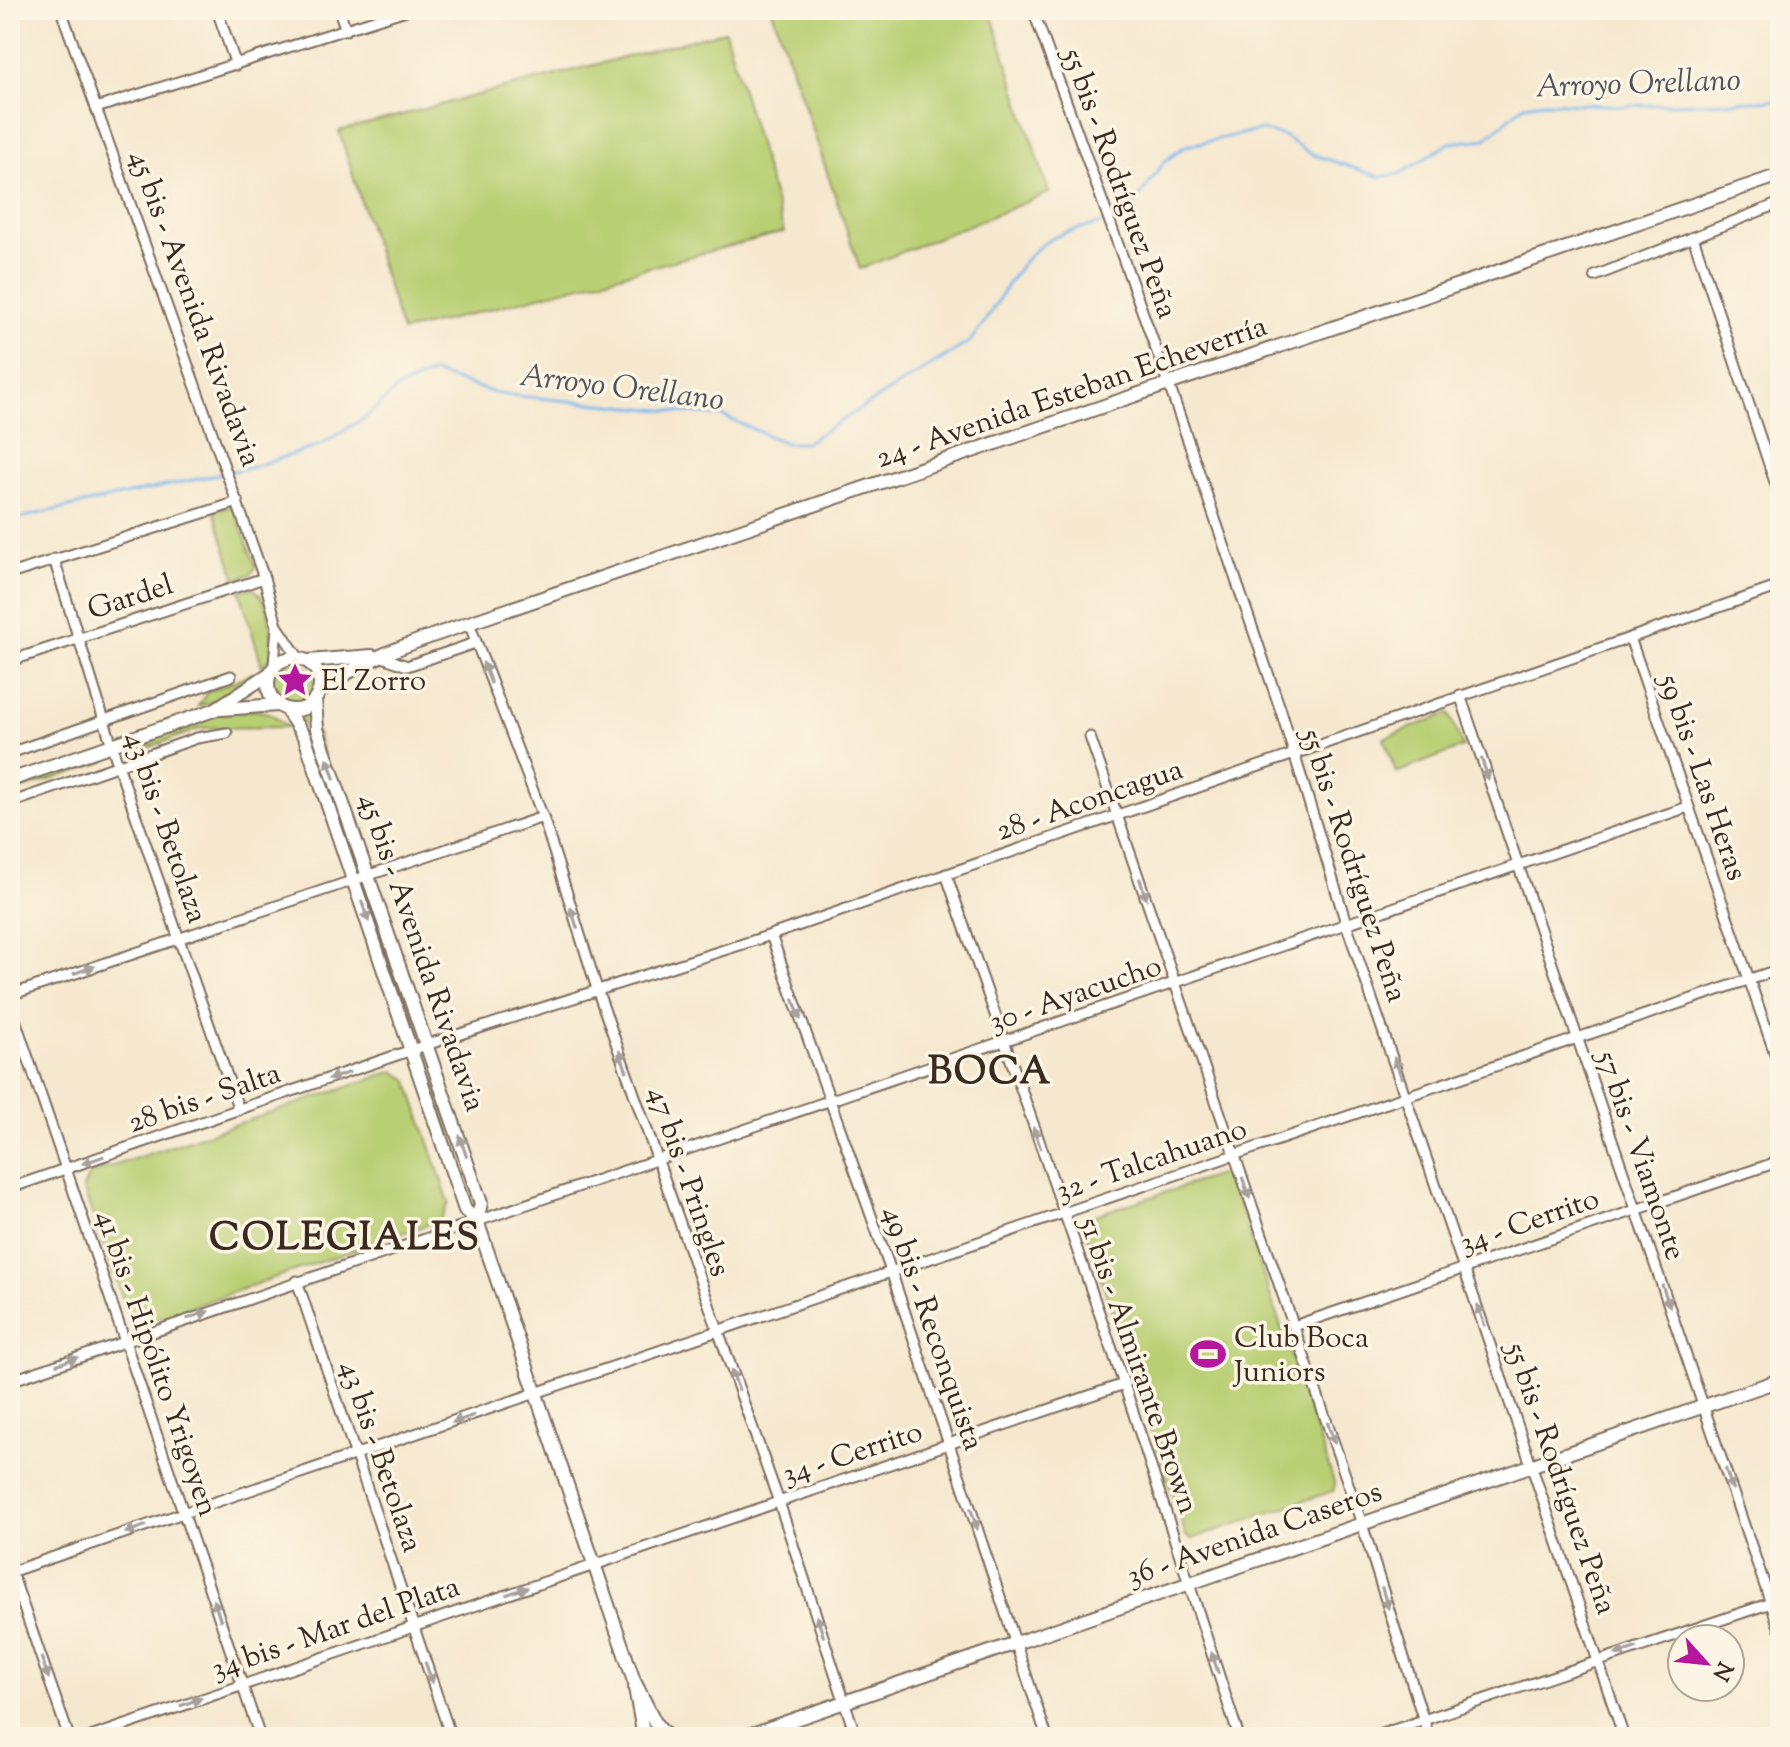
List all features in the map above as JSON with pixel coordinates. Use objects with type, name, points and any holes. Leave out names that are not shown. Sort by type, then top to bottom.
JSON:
[{"type":"main road","name":"24 - Avenida Esteban Echeverría","points":[[317,696],[356,666],[379,655],[1780,175]]},
{"type":"main road","name":"24 - Avenida Esteban Echeverría","points":[[303,659],[379,655]]},
{"type":"main road","points":[[10,780],[214,710],[289,657],[303,659],[316,670],[317,696],[302,709],[214,710]]},
{"type":"main road","points":[[272,670],[268,691],[282,707]]},
{"type":"main road","name":"45 bis - Avenida Rivadavia","points":[[317,696],[317,729],[429,1044],[481,1203],[477,1221]]},
{"type":"main road","name":"45 bis - Avenida Rivadavia","points":[[282,707],[305,738],[465,1210],[477,1221],[634,1681],[657,1726],[668,1737]]},
{"type":"main road","name":"36 - Avenida Caseros","points":[[723,1737],[744,1737],[1014,1641],[1534,1468],[1780,1380]]},
{"type":"main road","name":"45 bis - Avenida Rivadavia","points":[[634,1681],[644,1737]]},
{"type":"street","name":"45 bis - Avenida Rivadavia","points":[[61,10],[264,578],[277,626],[272,670]]},
{"type":"street","points":[[217,10],[236,65]]},
{"type":"street","points":[[339,10],[346,30]]},
{"type":"street","points":[[96,108],[406,10]]},
{"type":"street","name":"55 bis - Rodríguez Peña","points":[[1033,10],[1169,385],[1293,752],[1347,926],[1408,1096],[1624,1737]]},
{"type":"street","points":[[1595,276],[1780,203]]},
{"type":"street","points":[[1693,237],[1780,497]]},
{"type":"street","points":[[10,574],[238,502]]},
{"type":"street","name":"43 bis - Betolaza","points":[[54,559],[81,637],[118,765],[239,1110]]},
{"type":"street","name":"Gardel","points":[[10,661],[264,578]]},
{"type":"street","name":"28 - Aconcagua","points":[[413,1050],[771,935],[1780,586]]},
{"type":"street","name":"47 bis - Pringles","points":[[469,623],[543,817],[598,992],[779,1502],[856,1737]]},
{"type":"street","name":"45 bis - Avenida Rivadavia","points":[[277,626],[303,659]]},
{"type":"street","name":"59 bis - Las Heras","points":[[1630,638],[1780,1068]]},
{"type":"street","name":"24 - Avenida Esteban Echeverría","points":[[379,655],[407,666],[475,643]]},
{"type":"street","points":[[10,753],[231,676]]},
{"type":"street","name":"57 bis - Viamonte","points":[[1460,695],[1635,1209],[1776,1602],[1780,1630]]},
{"type":"street","points":[[10,803],[197,738],[227,733]]},
{"type":"street","points":[[1090,737],[1362,1524],[1429,1737]]},
{"type":"street","name":"30 - Ayacucho","points":[[10,1381],[1688,807]]},
{"type":"street","points":[[10,995],[543,817]]},
{"type":"street","name":"51 bis - Almirante Brown","points":[[946,874],[1124,1384],[1239,1737]]},
{"type":"street","name":"49 bis - Reconquista","points":[[771,935],[892,1274],[1047,1737]]},
{"type":"street","name":"32 - Talcahuano","points":[[10,1571],[892,1274],[1780,969]]},
{"type":"street","name":"41 bis - Hipólito Yrigoyen","points":[[10,1005],[260,1737]]},
{"type":"street","name":"28 bis - Salta","points":[[10,1188],[413,1050]]},
{"type":"street","name":"34 - Cerrito","points":[[1294,1326],[1780,1161]]},
{"type":"street","name":"43 bis - Betolaza","points":[[297,1281],[451,1737]]},
{"type":"street","name":"34 - Cerrito","points":[[594,1564],[1124,1384]]},
{"type":"street","name":"34 bis - Mar del Plata","points":[[91,1737],[594,1564]]},
{"type":"street","points":[[10,1571],[69,1737]]},
{"type":"street","points":[[1373,1737],[1776,1602]]},
{"type":"green space","points":[[772,10],[990,10],[1049,193],[860,269]]},
{"type":"green space","points":[[725,31],[784,232],[402,332],[339,131]]},
{"type":"green space","points":[[233,506],[256,567],[251,574],[236,580],[214,511]]},
{"type":"green space","points":[[252,587],[264,601],[270,620],[271,658],[262,666],[240,591]]},
{"type":"green space","points":[[293,662],[308,668],[314,683],[308,698],[293,704],[278,698],[272,683],[278,668]]},
{"type":"green space","points":[[259,671],[224,699],[198,706],[207,692]]},
{"type":"green space","points":[[254,710],[270,713],[288,727],[201,728],[142,750],[136,749],[142,742],[218,714]]},
{"type":"green space","points":[[310,713],[359,867],[356,869],[310,733],[299,717]]},
{"type":"green space","points":[[1449,713],[1463,747],[1396,773],[1384,738]]},
{"type":"green space","points":[[105,754],[106,761],[10,793],[10,786]]},
{"type":"green space","points":[[366,887],[419,1037],[415,1038],[362,889]]},
{"type":"green space","points":[[425,1055],[475,1206],[470,1207],[421,1056]]},
{"type":"green space","points":[[394,1071],[408,1080],[449,1203],[440,1220],[139,1325],[131,1322],[83,1188],[89,1174]]},
{"type":"green space","name":"Club Boca Juniors","points":[[1228,1172],[1335,1485],[1333,1491],[1192,1539],[1186,1536],[1083,1224],[1086,1218]]},
{"type":"waterway","name":"Arroyo Orellano","points":[[1113,220],[1127,215],[1164,162],[1185,146],[1261,130],[1284,136],[1309,153],[1380,177],[1400,174],[1450,143],[1486,139],[1524,105],[1544,102],[1623,106],[1780,100]]},
{"type":"waterway","name":"Arroyo Orellano","points":[[10,520],[252,467],[319,446],[366,417],[398,388],[433,373],[498,394],[723,416],[785,443],[805,443],[969,342],[1017,270],[1041,245],[1057,236],[1106,222]]},
{"type":"place","name":"El Zorro","points":[[295,680]]},
{"type":"place","name":"Club Boca Juniors","points":[[1208,1354]]},
{"type":"district","name":"BOCA","points":[[990,1070]]},
{"type":"district","name":"COLEGIALES","points":[[345,1236]]}]
